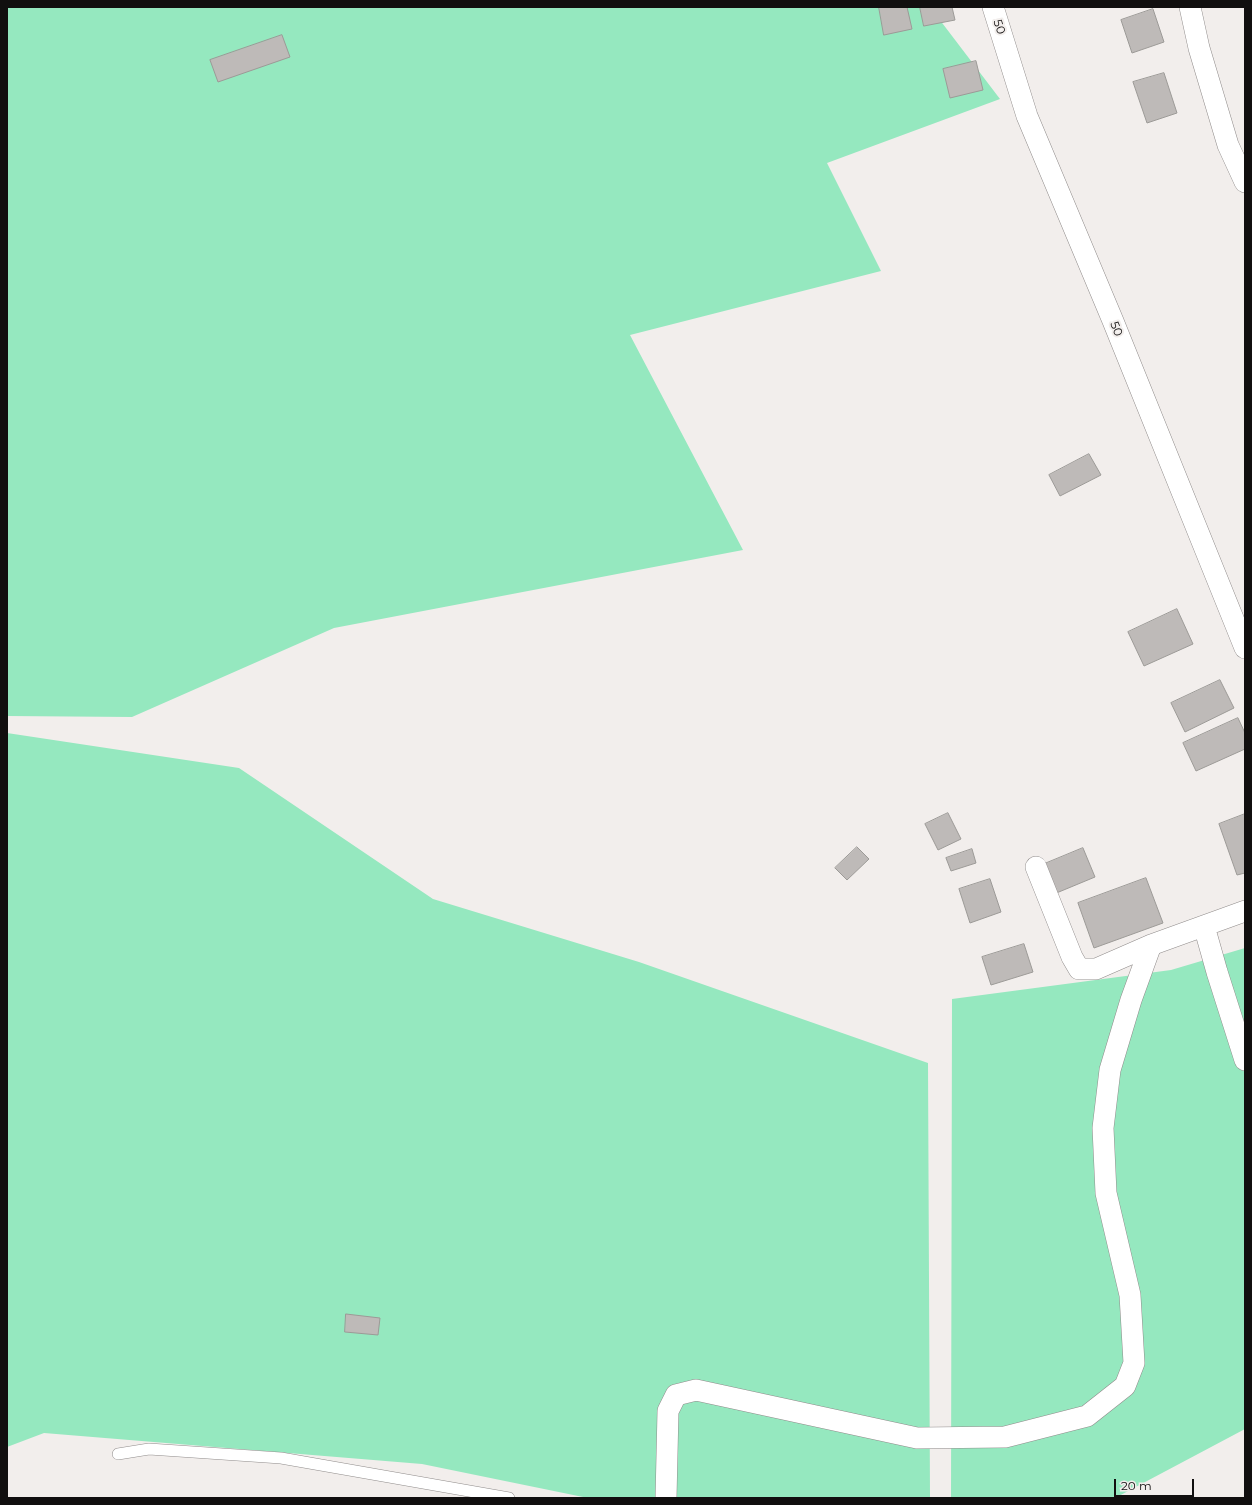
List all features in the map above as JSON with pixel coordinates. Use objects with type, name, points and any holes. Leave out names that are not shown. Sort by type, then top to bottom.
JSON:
[{"type":"street","name":"50","points":[[993,7],[1027,116],[1116,328],[1245,648]]},
{"type":"street","points":[[1190,7],[1199,48],[1237,144],[1245,182]]},
{"type":"street","points":[[1036,867],[1072,957],[1079,969],[1096,969],[1151,946],[1245,911]]},
{"type":"street","points":[[1204,926],[1245,1060]]},
{"type":"street","points":[[666,1498],[668,1411],[676,1395],[696,1390],[917,1438],[1005,1437],[1087,1416],[1125,1386],[1134,1363],[1130,1295],[1106,1193],[1103,1128],[1110,1070],[1131,1000],[1151,946]]},
{"type":"lane","points":[[118,1454],[149,1449],[281,1458],[509,1498]]},
{"type":"green space","points":[[7,7],[930,7],[1000,99],[827,163],[881,271],[630,335],[743,550],[334,628],[132,717],[7,716]]},
{"type":"green space","points":[[7,733],[239,768],[433,899],[639,962],[928,1063],[930,1498],[588,1498],[422,1464],[44,1433],[7,1447]]},
{"type":"green space","points":[[1245,948],[1245,1429],[1115,1498],[951,1498],[952,999],[1171,970]]},
{"type":"building","points":[[879,7],[907,7],[912,29],[884,35]]},
{"type":"building","points":[[920,7],[952,7],[955,20],[924,26]]},
{"type":"building","points":[[1153,9],[1164,42],[1132,53],[1121,20]]},
{"type":"building","points":[[282,35],[290,57],[218,82],[210,60]]},
{"type":"building","points":[[976,61],[983,90],[950,98],[943,69]]},
{"type":"building","points":[[1164,73],[1177,113],[1147,123],[1133,82]]},
{"type":"building","points":[[1089,454],[1101,475],[1060,496],[1049,475]]},
{"type":"building","points":[[1177,609],[1193,644],[1144,666],[1128,632]]},
{"type":"building","points":[[1220,680],[1234,708],[1185,732],[1171,703]]},
{"type":"building","points":[[1238,718],[1245,733],[1245,749],[1196,771],[1183,743]]},
{"type":"building","points":[[948,813],[961,839],[938,850],[925,824]]},
{"type":"building","points":[[1245,814],[1245,873],[1237,875],[1219,824]]},
{"type":"building","points":[[857,847],[869,859],[847,880],[835,868]]},
{"type":"building","points":[[1083,848],[1095,877],[1054,894],[1042,865]]},
{"type":"building","points":[[972,849],[976,863],[951,871],[946,858]]},
{"type":"building","points":[[1146,878],[1163,923],[1094,948],[1078,903]]},
{"type":"building","points":[[990,879],[1001,912],[970,923],[959,889]]},
{"type":"building","points":[[1024,944],[1033,972],[991,985],[982,957]]},
{"type":"building","points":[[346,1314],[380,1318],[378,1335],[345,1332]]}]
